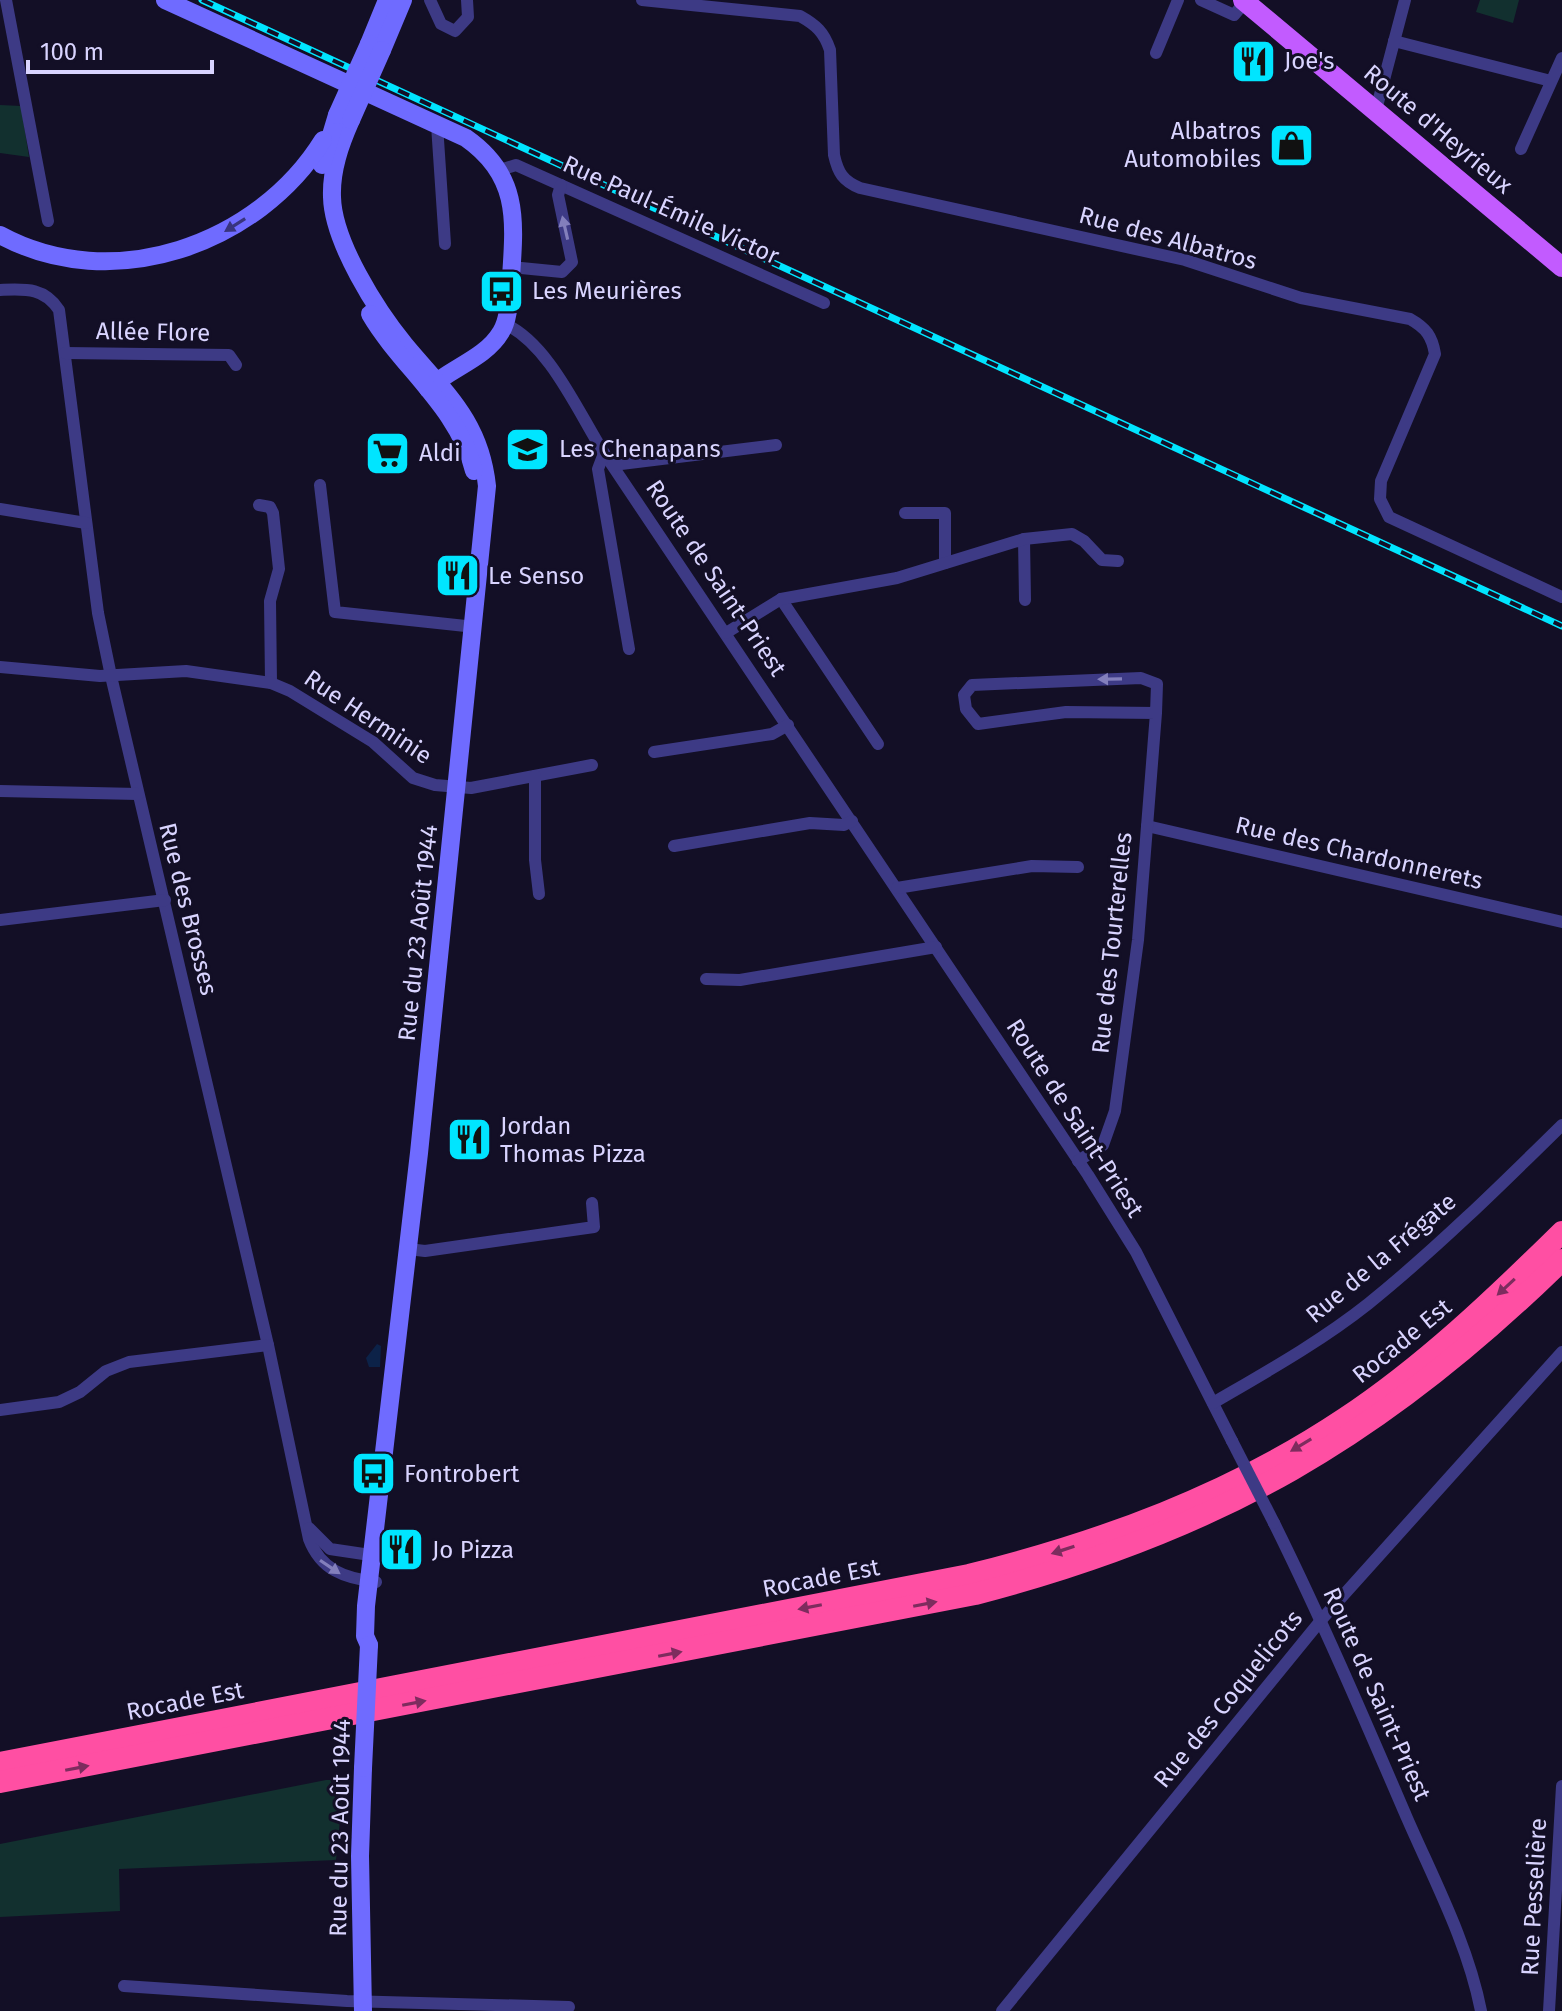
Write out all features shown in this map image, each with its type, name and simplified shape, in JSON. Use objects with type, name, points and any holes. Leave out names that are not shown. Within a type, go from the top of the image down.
[{"type":"highway","name":"Rocade Est","points":[[0,1763],[954,1578],[1098,1538],[1220,1488],[1345,1418],[1454,1334],[1562,1232]]},
{"type":"highway","name":"Rocade Est","points":[[0,1782],[975,1594],[1109,1555],[1225,1507],[1350,1436],[1469,1347],[1562,1260]]},
{"type":"main road","points":[[165,0],[437,125],[485,151],[500,170],[512,213],[511,267],[505,324],[495,340],[438,391]]},
{"type":"main road","points":[[376,47],[387,0]]},
{"type":"main road","points":[[0,235],[59,255],[113,262],[161,256],[208,242],[251,216],[297,177],[340,121],[403,0]]},
{"type":"main road","name":"Route d'Heyrieux","points":[[1244,1],[1562,267]]},
{"type":"main road","name":"Rue du 23 Août 1944","points":[[340,121],[332,201],[349,253],[374,302],[438,391],[460,407],[483,458],[487,486],[458,788],[365,1636],[369,1645],[363,1768],[363,2006]]},
{"type":"street","points":[[6,0],[48,221]]},
{"type":"street","points":[[430,0],[441,24],[455,31],[468,17],[467,0]]},
{"type":"street","name":"Rue des Albatros","points":[[642,0],[800,16],[815,24],[825,34],[830,50],[834,155],[837,171],[846,182],[1185,260],[1301,298],[1410,319],[1424,327],[1433,340],[1435,354],[1381,481],[1380,499],[1384,508],[1389,517],[1562,597]]},
{"type":"street","points":[[1156,53],[1178,0]]},
{"type":"street","points":[[1201,0],[1234,15],[1244,1]]},
{"type":"street","points":[[1376,110],[1405,0]]},
{"type":"street","points":[[1394,41],[1551,81]]},
{"type":"street","points":[[1521,149],[1562,58]]},
{"type":"street","points":[[437,125],[445,244]]},
{"type":"street","name":"Rue Paul-Émile Victor","points":[[500,170],[516,165],[824,303]]},
{"type":"street","points":[[511,267],[562,272],[572,262],[558,195],[561,185]]},
{"type":"street","name":"Rue des Brosses","points":[[0,290],[30,288],[52,300],[59,310],[86,523],[111,676],[268,1345],[309,1539],[321,1564],[339,1574],[373,1582]]},
{"type":"street","name":"Route de Saint-Priest","points":[[505,324],[525,333],[540,351],[604,453],[897,888],[1136,1252],[1322,1619],[1474,1975],[1481,2011]]},
{"type":"street","name":"Allée Flore","points":[[65,353],[229,355],[236,365]]},
{"type":"street","points":[[613,465],[776,445]]},
{"type":"street","points":[[604,453],[598,469],[629,649]]},
{"type":"street","points":[[320,485],[335,612],[475,627]]},
{"type":"street","points":[[259,505],[270,507],[273,513],[279,569],[270,601],[271,683]]},
{"type":"street","points":[[0,509],[86,523]]},
{"type":"street","points":[[905,513],[945,513],[945,563]]},
{"type":"street","points":[[726,633],[781,599],[897,578],[1024,539],[1072,534],[1084,541],[1102,560],[1118,561]]},
{"type":"street","points":[[1024,539],[1025,600]]},
{"type":"street","points":[[781,599],[878,744]]},
{"type":"street","name":"Rue Herminie","points":[[0,667],[111,676],[186,671],[271,683],[290,691],[373,742],[413,778],[458,788]]},
{"type":"street","name":"Rue des Tourterelles","points":[[1078,1161],[1103,1145],[1112,1122],[1138,940],[1156,713],[1157,684],[1150,679],[972,685],[964,695],[966,709],[978,724],[1066,712],[1156,713]]},
{"type":"street","points":[[654,752],[772,734],[788,725]]},
{"type":"street","points":[[458,788],[592,765]]},
{"type":"street","points":[[535,776],[535,860],[539,894]]},
{"type":"street","points":[[0,791],[138,794]]},
{"type":"street","points":[[674,846],[810,823],[844,825],[852,821]]},
{"type":"street","name":"Rue des Chardonnerets","points":[[1147,826],[1562,922]]},
{"type":"street","points":[[897,888],[1032,866],[1078,867]]},
{"type":"street","points":[[0,920],[165,900]]},
{"type":"street","points":[[706,979],[740,980],[936,947]]},
{"type":"street","name":"Rue de la Frégate","points":[[1213,1403],[1306,1348],[1367,1304],[1506,1180],[1562,1125]]},
{"type":"street","points":[[408,1249],[425,1251],[594,1227],[592,1203]]},
{"type":"street","points":[[0,1410],[59,1402],[80,1392],[106,1371],[129,1362],[268,1345]]},
{"type":"street","name":"Rue des Coquelicots","points":[[1002,2011],[1322,1619],[1562,1352]]},
{"type":"street","points":[[307,1525],[330,1549],[376,1556]]},
{"type":"street","name":"Rue Pesselière","points":[[1549,2011],[1557,1968],[1562,1786]]},
{"type":"street","points":[[124,1986],[363,2006],[569,2007]]},
{"type":"green space","points":[[1480,0],[1519,0],[1513,23],[1476,12]]},
{"type":"green space","points":[[0,105],[21,106],[29,157],[0,153]]},
{"type":"green space","points":[[326,1780],[344,1780],[336,1860],[119,1869],[120,1911],[0,1917],[0,1844]]},
{"type":"water","points":[[377,1344],[381,1346],[380,1367],[369,1367],[366,1358]]},
{"type":"railway","points":[[202,0],[1562,626]]},
{"type":"place","name":"Joe's","points":[[1253,61]]},
{"type":"place","name":"Albatros Automobiles","points":[[1292,145]]},
{"type":"place","name":"Les Meurières","points":[[501,291]]},
{"type":"place","name":"Les Chenapans","points":[[528,449]]},
{"type":"place","name":"Aldi","points":[[388,453]]},
{"type":"place","name":"Le Senso","points":[[457,576]]},
{"type":"place","name":"Jordan Thomas Pizza","points":[[469,1140]]},
{"type":"place","name":"Fontrobert","points":[[373,1474]]},
{"type":"place","name":"Jo Pizza","points":[[401,1550]]}]
